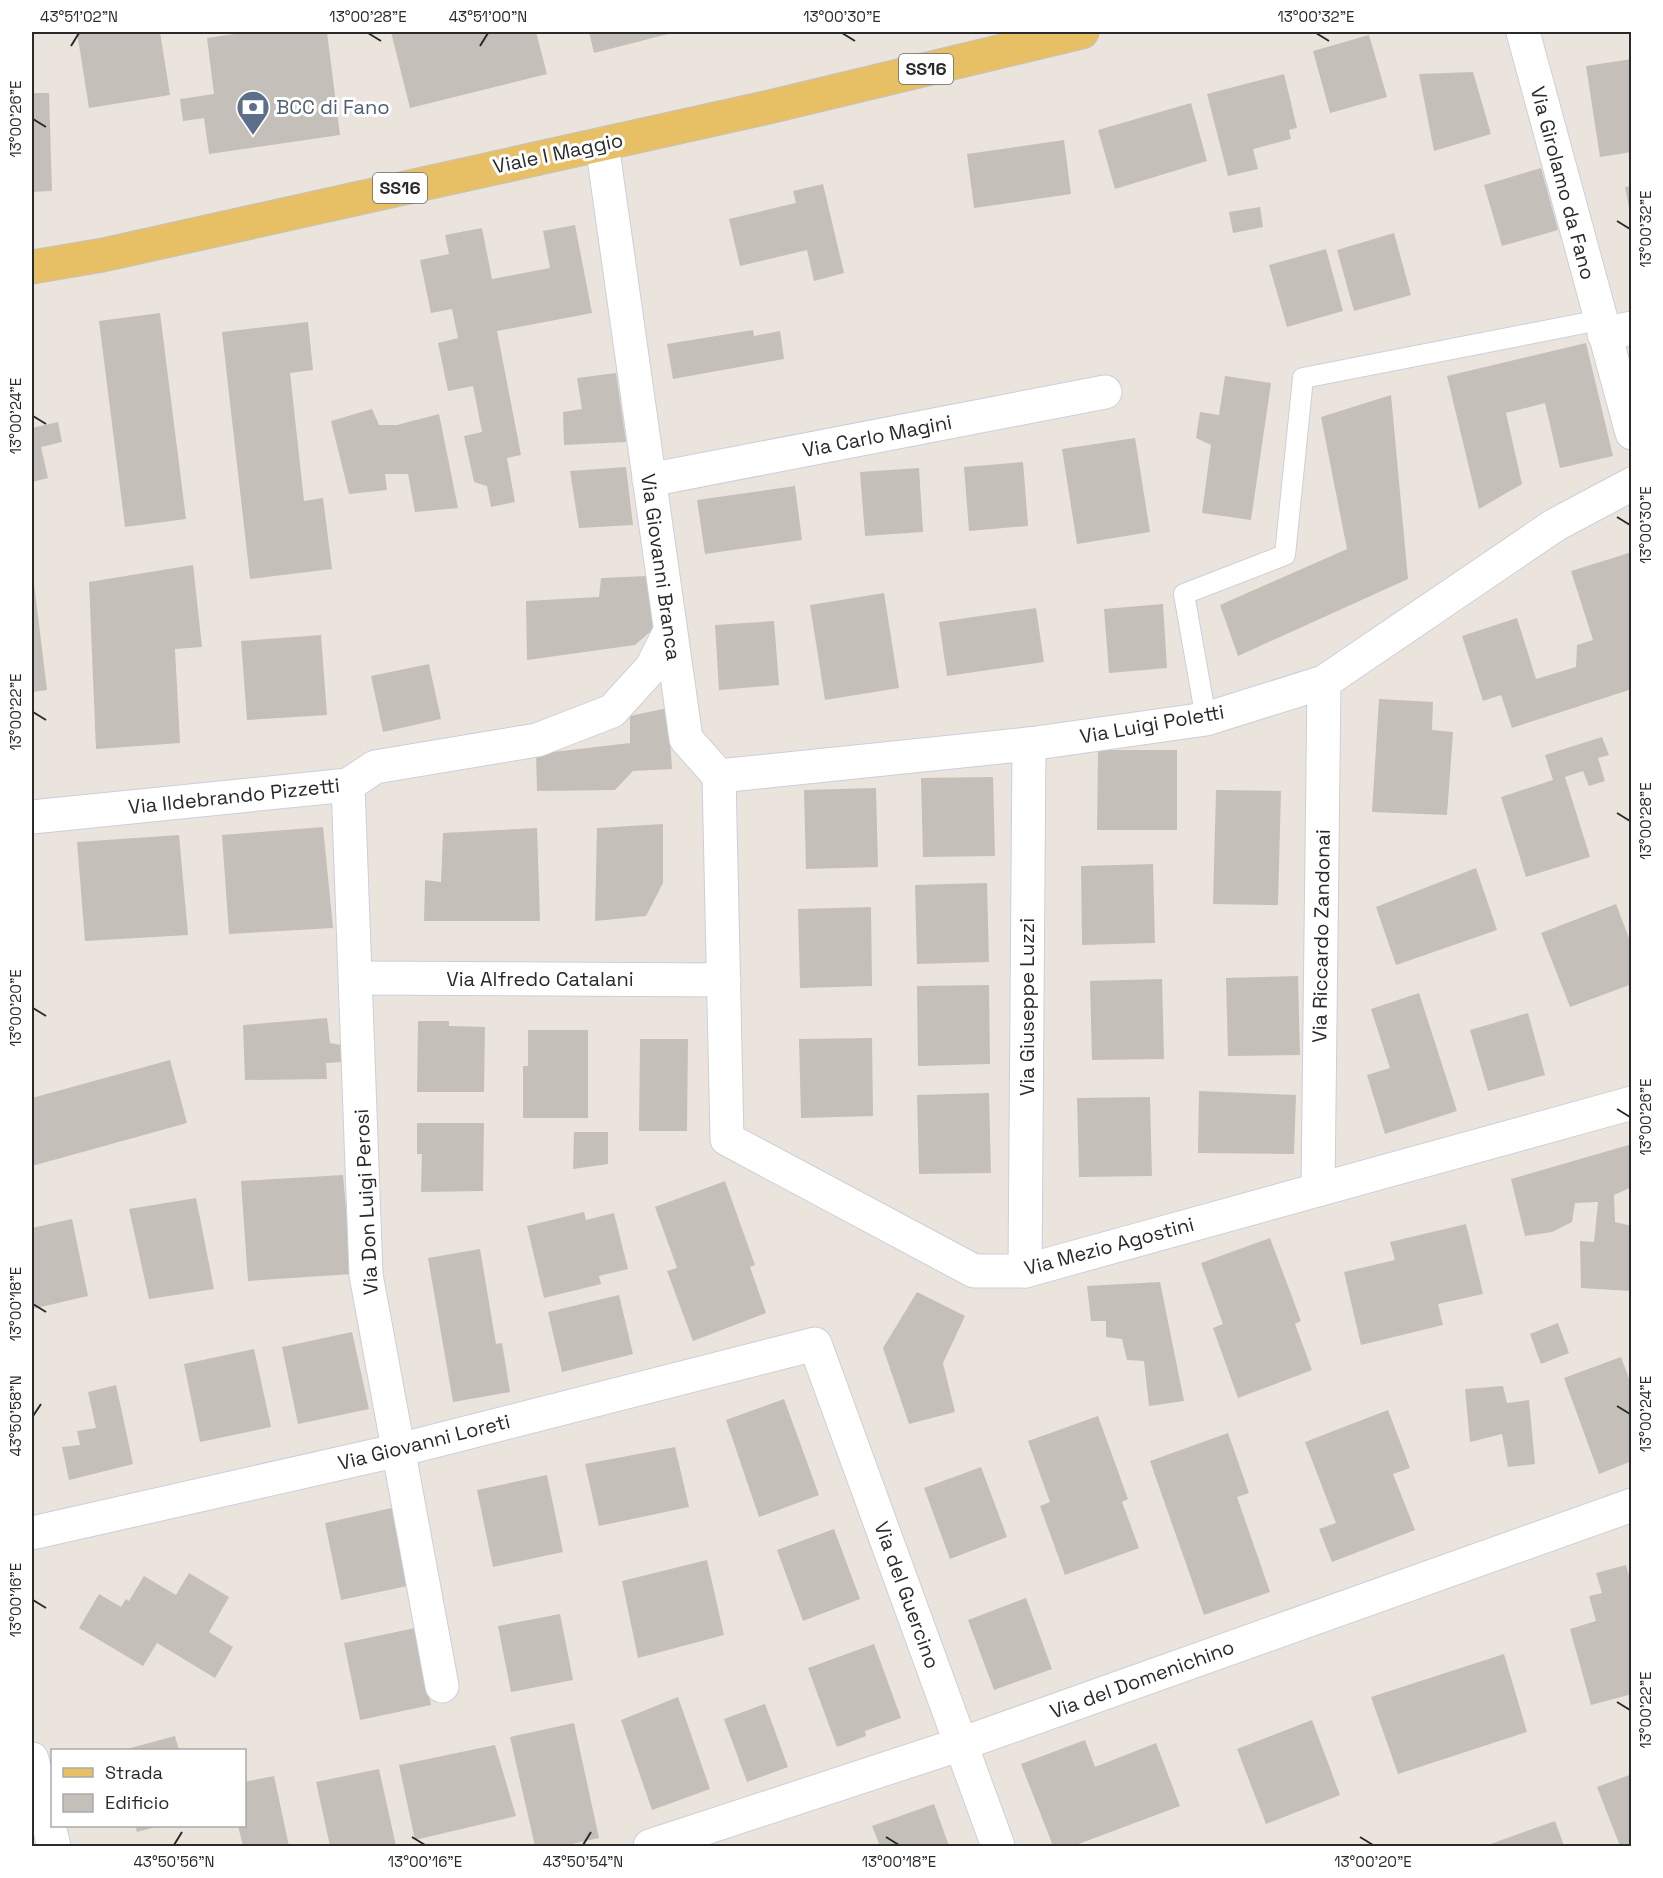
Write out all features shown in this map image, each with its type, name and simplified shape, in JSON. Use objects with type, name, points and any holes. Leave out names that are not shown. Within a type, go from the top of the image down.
[{"type":"main road","name":"Viale I Maggio","points":[[32,267],[103,255],[602,144],[1082,32]]},
{"type":"street","name":"Via Girolamo da Fano","points":[[1523,32],[1612,328],[1632,433]]},
{"type":"street","name":"Via Giovanni Branca","points":[[602,144],[686,739],[719,776]]},
{"type":"street","name":"Via Carlo Magini","points":[[649,480],[1105,392]]},
{"type":"street","name":"Via Luigi Poletti","points":[[719,776],[1029,744],[1206,719],[1324,682],[1555,525],[1632,484]]},
{"type":"street","name":"Via Ildebrando Pizzetti","points":[[32,817],[348,785],[375,767],[537,740],[612,711],[652,667],[670,631]]},
{"type":"street","name":"Via Riccardo Zandonai","points":[[1318,1190],[1324,682]]},
{"type":"street","name":"Via Giuseppe Luzzi","points":[[1025,1271],[1029,744]]},
{"type":"street","points":[[719,776],[724,980]]},
{"type":"street","name":"Via Don Luigi Perosi","points":[[348,785],[357,978],[366,1275],[442,1686]]},
{"type":"street","name":"Via Alfredo Catalani","points":[[357,978],[724,980]]},
{"type":"street","name":"Via Mezio Agostini","points":[[724,980],[727,1139],[974,1271],[1025,1271],[1632,1103]]},
{"type":"street","name":"Via Giovanni Loreti","points":[[32,1533],[399,1450],[815,1344]]},
{"type":"street","name":"Via del Guercino","points":[[815,1344],[998,1846]]},
{"type":"street","name":"Via del Domenichino","points":[[650,1846],[961,1744],[1632,1505]]},
{"type":"street","points":[[32,1759],[54,1846]]},
{"type":"lane","points":[[1206,719],[1184,594],[1285,555],[1303,378],[1612,328]]},
{"type":"building","points":[[77,32],[160,32],[170,95],[89,108]]},
{"type":"building","points":[[249,32],[327,32],[340,135],[209,154],[204,118],[183,121],[180,99],[214,94],[207,38]]},
{"type":"building","points":[[391,32],[536,32],[547,74],[410,108]]},
{"type":"building","points":[[589,32],[676,32],[594,53]]},
{"type":"building","points":[[1369,35],[1387,97],[1330,113],[1313,51]]},
{"type":"building","points":[[1632,59],[1632,152],[1600,157],[1586,66]]},
{"type":"building","points":[[1473,72],[1491,134],[1434,151],[1419,74]]},
{"type":"building","points":[[1284,74],[1297,128],[1289,130],[1291,139],[1253,149],[1258,169],[1228,176],[1207,94]]},
{"type":"building","points":[[32,93],[49,93],[52,191],[32,192]]},
{"type":"building","points":[[1191,103],[1207,161],[1115,189],[1098,130]]},
{"type":"building","points":[[1064,140],[1071,194],[974,208],[967,154]]},
{"type":"building","points":[[1541,168],[1558,230],[1502,246],[1484,185]]},
{"type":"building","points":[[823,184],[844,273],[814,281],[807,250],[740,266],[729,219],[796,203],[793,191]]},
{"type":"building","points":[[1632,186],[1632,213],[1630,213],[1625,187]]},
{"type":"building","points":[[1260,207],[1263,227],[1233,233],[1229,212]]},
{"type":"building","points":[[575,225],[592,313],[497,331],[521,455],[507,458],[515,502],[491,507],[487,486],[474,482],[464,436],[482,432],[473,386],[448,391],[438,343],[458,338],[452,309],[431,313],[420,260],[449,254],[445,235],[482,228],[492,279],[550,268],[543,231]]},
{"type":"building","points":[[1394,233],[1411,295],[1354,311],[1337,250]]},
{"type":"building","points":[[1326,249],[1343,311],[1287,327],[1269,265]]},
{"type":"building","points":[[160,313],[186,519],[125,527],[99,321]]},
{"type":"building","points":[[308,322],[313,370],[290,373],[304,501],[323,498],[332,569],[250,579],[222,332]]},
{"type":"building","points":[[753,330],[754,336],[780,331],[784,359],[673,379],[667,344]]},
{"type":"building","points":[[1586,343],[1613,456],[1560,468],[1545,403],[1506,413],[1522,484],[1479,509],[1447,376]]},
{"type":"building","points":[[616,373],[626,442],[564,445],[563,412],[582,409],[577,378]]},
{"type":"building","points":[[1225,376],[1271,383],[1251,520],[1202,513],[1211,445],[1196,438],[1200,412],[1219,415]]},
{"type":"building","points":[[1391,395],[1408,579],[1238,656],[1220,605],[1347,549],[1321,417]]},
{"type":"building","points":[[372,409],[379,425],[397,425],[439,414],[458,508],[415,512],[408,474],[385,474],[387,490],[349,494],[331,421]]},
{"type":"building","points":[[58,422],[62,442],[41,447],[48,478],[32,482],[32,428]]},
{"type":"building","points":[[1135,438],[1150,532],[1077,544],[1062,449]]},
{"type":"building","points":[[1023,462],[1028,526],[969,531],[964,467]]},
{"type":"building","points":[[626,467],[633,525],[579,528],[570,471]]},
{"type":"building","points":[[919,468],[923,532],[865,536],[860,472]]},
{"type":"building","points":[[795,486],[802,540],[705,554],[697,500]]},
{"type":"building","points":[[1632,552],[1632,689],[1512,728],[1501,695],[1483,701],[1462,636],[1517,618],[1536,679],[1576,667],[1577,645],[1593,640],[1571,571]]},
{"type":"building","points":[[193,565],[202,647],[175,649],[180,743],[96,749],[89,582]]},
{"type":"building","points":[[32,567],[47,690],[32,692]]},
{"type":"building","points":[[647,576],[658,625],[635,645],[527,660],[526,601],[599,597],[601,578]]},
{"type":"building","points":[[884,593],[899,688],[825,700],[810,605]]},
{"type":"building","points":[[1163,604],[1167,668],[1109,673],[1104,609]]},
{"type":"building","points":[[1036,608],[1044,662],[947,676],[939,622]]},
{"type":"building","points":[[774,621],[779,685],[719,690],[715,625]]},
{"type":"building","points":[[321,635],[327,715],[247,720],[241,641]]},
{"type":"building","points":[[429,664],[441,719],[383,732],[371,676]]},
{"type":"building","points":[[1379,699],[1433,702],[1432,730],[1453,732],[1447,815],[1372,812]]},
{"type":"building","points":[[668,708],[672,769],[633,771],[615,790],[537,791],[536,754],[630,743],[630,716]]},
{"type":"building","points":[[1602,737],[1609,755],[1598,758],[1605,781],[1589,786],[1583,771],[1565,777],[1590,857],[1526,877],[1501,797],[1553,780],[1545,755]]},
{"type":"building","points":[[1098,750],[1177,750],[1177,830],[1097,830]]},
{"type":"building","points":[[993,777],[995,856],[923,857],[921,778]]},
{"type":"building","points":[[876,788],[878,867],[806,869],[804,790]]},
{"type":"building","points":[[1216,790],[1281,791],[1278,905],[1213,904]]},
{"type":"building","points":[[663,824],[663,883],[646,916],[595,921],[597,828]]},
{"type":"building","points":[[323,827],[333,928],[229,934],[222,835]]},
{"type":"building","points":[[537,828],[540,921],[424,921],[425,880],[441,882],[443,833]]},
{"type":"building","points":[[179,835],[188,935],[85,941],[77,842]]},
{"type":"building","points":[[1153,864],[1155,943],[1082,945],[1081,866]]},
{"type":"building","points":[[1476,868],[1497,930],[1396,965],[1376,907]]},
{"type":"building","points":[[987,883],[989,962],[917,964],[915,885]]},
{"type":"building","points":[[1616,904],[1632,946],[1632,984],[1570,1007],[1541,933]]},
{"type":"building","points":[[871,907],[872,986],[800,988],[798,909]]},
{"type":"building","points":[[1298,976],[1300,1055],[1228,1056],[1226,978]]},
{"type":"building","points":[[1162,979],[1164,1059],[1092,1060],[1090,981]]},
{"type":"building","points":[[989,985],[990,1064],[918,1066],[917,986]]},
{"type":"building","points":[[1419,993],[1457,1111],[1385,1134],[1367,1075],[1390,1068],[1371,1009]]},
{"type":"building","points":[[1528,1013],[1545,1075],[1488,1091],[1470,1030]]},
{"type":"building","points":[[327,1018],[330,1043],[341,1045],[343,1062],[326,1063],[327,1079],[245,1080],[243,1025]]},
{"type":"building","points":[[418,1021],[449,1021],[449,1026],[485,1027],[484,1092],[417,1092]]},
{"type":"building","points":[[528,1030],[588,1030],[588,1118],[523,1118],[523,1066],[528,1066]]},
{"type":"building","points":[[872,1038],[873,1116],[801,1118],[799,1039]]},
{"type":"building","points":[[640,1039],[688,1039],[687,1131],[639,1131]]},
{"type":"building","points":[[170,1060],[187,1123],[32,1166],[32,1098]]},
{"type":"building","points":[[1199,1091],[1296,1095],[1294,1154],[1198,1153]]},
{"type":"building","points":[[989,1093],[991,1173],[919,1174],[917,1095]]},
{"type":"building","points":[[1150,1097],[1152,1176],[1079,1177],[1077,1098]]},
{"type":"building","points":[[417,1123],[484,1123],[483,1191],[421,1192],[422,1154],[417,1154]]},
{"type":"building","points":[[574,1132],[608,1132],[608,1164],[573,1169]]},
{"type":"building","points":[[1632,1144],[1632,1187],[1614,1195],[1615,1222],[1632,1226],[1632,1291],[1581,1288],[1580,1241],[1594,1242],[1598,1202],[1575,1203],[1572,1222],[1552,1232],[1525,1236],[1511,1179]]},
{"type":"building","points":[[343,1175],[352,1274],[248,1281],[241,1181]]},
{"type":"building","points":[[725,1181],[755,1265],[750,1267],[766,1313],[693,1341],[667,1271],[677,1268],[655,1207]]},
{"type":"building","points":[[196,1198],[214,1289],[149,1299],[129,1209]]},
{"type":"building","points":[[584,1212],[586,1220],[614,1213],[628,1269],[599,1276],[601,1284],[544,1298],[527,1226]]},
{"type":"building","points":[[72,1219],[88,1296],[32,1309],[32,1228]]},
{"type":"building","points":[[1466,1224],[1483,1294],[1438,1304],[1443,1325],[1361,1345],[1344,1272],[1395,1260],[1390,1242]]},
{"type":"building","points":[[1270,1238],[1301,1321],[1295,1324],[1312,1370],[1238,1398],[1213,1328],[1223,1324],[1201,1263]]},
{"type":"building","points":[[480,1249],[496,1344],[502,1343],[510,1392],[453,1402],[428,1258]]},
{"type":"building","points":[[1160,1282],[1184,1401],[1149,1406],[1144,1361],[1127,1360],[1122,1339],[1106,1337],[1106,1321],[1091,1321],[1087,1286]]},
{"type":"building","points":[[917,1292],[965,1316],[943,1363],[955,1412],[909,1424],[883,1348]]},
{"type":"building","points":[[619,1295],[633,1354],[562,1372],[548,1312]]},
{"type":"building","points":[[1558,1323],[1569,1353],[1541,1364],[1530,1334]]},
{"type":"building","points":[[352,1332],[369,1409],[298,1424],[282,1347]]},
{"type":"building","points":[[254,1349],[271,1427],[200,1442],[184,1364]]},
{"type":"building","points":[[1621,1357],[1632,1387],[1632,1461],[1599,1474],[1564,1378]]},
{"type":"building","points":[[116,1385],[133,1464],[69,1480],[62,1447],[80,1445],[77,1431],[96,1428],[88,1392]]},
{"type":"building","points":[[1503,1386],[1507,1403],[1529,1400],[1535,1464],[1508,1467],[1502,1434],[1470,1442],[1465,1389]]},
{"type":"building","points":[[784,1399],[819,1495],[759,1517],[726,1420]]},
{"type":"building","points":[[1388,1410],[1410,1468],[1393,1474],[1415,1530],[1332,1562],[1319,1529],[1336,1523],[1305,1442]]},
{"type":"building","points":[[1098,1416],[1128,1499],[1122,1502],[1139,1548],[1065,1575],[1040,1506],[1050,1502],[1028,1441]]},
{"type":"building","points":[[1228,1433],[1249,1493],[1237,1497],[1270,1592],[1204,1615],[1150,1461]]},
{"type":"building","points":[[675,1447],[689,1507],[599,1526],[585,1464]]},
{"type":"building","points":[[981,1467],[1007,1537],[950,1559],[924,1488]]},
{"type":"building","points":[[547,1475],[563,1552],[493,1567],[477,1490]]},
{"type":"building","points":[[396,1507],[412,1585],[341,1600],[325,1523]]},
{"type":"building","points":[[834,1529],[860,1599],[803,1621],[777,1550]]},
{"type":"building","points":[[707,1560],[724,1635],[638,1658],[622,1581]]},
{"type":"building","points":[[1626,1565],[1632,1586],[1632,1694],[1591,1705],[1570,1629],[1596,1621],[1589,1596],[1602,1593],[1596,1573]]},
{"type":"building","points":[[189,1573],[229,1597],[209,1632],[233,1647],[215,1678],[157,1643],[143,1666],[79,1628],[99,1594],[121,1607],[126,1599],[129,1601],[144,1576],[176,1595]]},
{"type":"building","points":[[1026,1598],[1052,1669],[994,1690],[968,1620]]},
{"type":"building","points":[[560,1614],[573,1680],[511,1692],[498,1626]]},
{"type":"building","points":[[415,1628],[431,1705],[360,1720],[344,1643]]},
{"type":"building","points":[[874,1644],[901,1718],[865,1731],[866,1736],[837,1747],[808,1668]]},
{"type":"building","points":[[1504,1654],[1527,1732],[1398,1774],[1371,1697]]},
{"type":"building","points":[[678,1697],[710,1789],[652,1810],[621,1720]]},
{"type":"building","points":[[765,1704],[788,1767],[747,1782],[724,1719]]},
{"type":"building","points":[[1312,1720],[1340,1795],[1266,1824],[1237,1749]]},
{"type":"building","points":[[574,1723],[599,1838],[563,1846],[535,1846],[510,1737]]},
{"type":"building","points":[[175,1736],[179,1749],[127,1749]]},
{"type":"building","points":[[1085,1740],[1095,1767],[1156,1743],[1180,1806],[1073,1846],[1053,1846],[1021,1764]]},
{"type":"building","points":[[495,1745],[516,1816],[415,1840],[399,1765]]},
{"type":"building","points":[[379,1769],[396,1846],[330,1846],[316,1782]]},
{"type":"building","points":[[1632,1774],[1632,1846],[1620,1846],[1597,1787]]},
{"type":"building","points":[[274,1776],[289,1846],[243,1846],[238,1827],[246,1827],[246,1782]]},
{"type":"building","points":[[934,1804],[949,1846],[880,1846],[872,1826]]},
{"type":"building","points":[[1555,1821],[1564,1846],[1485,1846]]},
{"type":"building","points":[[135,1827],[156,1827],[137,1832]]},
{"type":"place","name":"BCC di Fano","points":[[253,136]]}]
